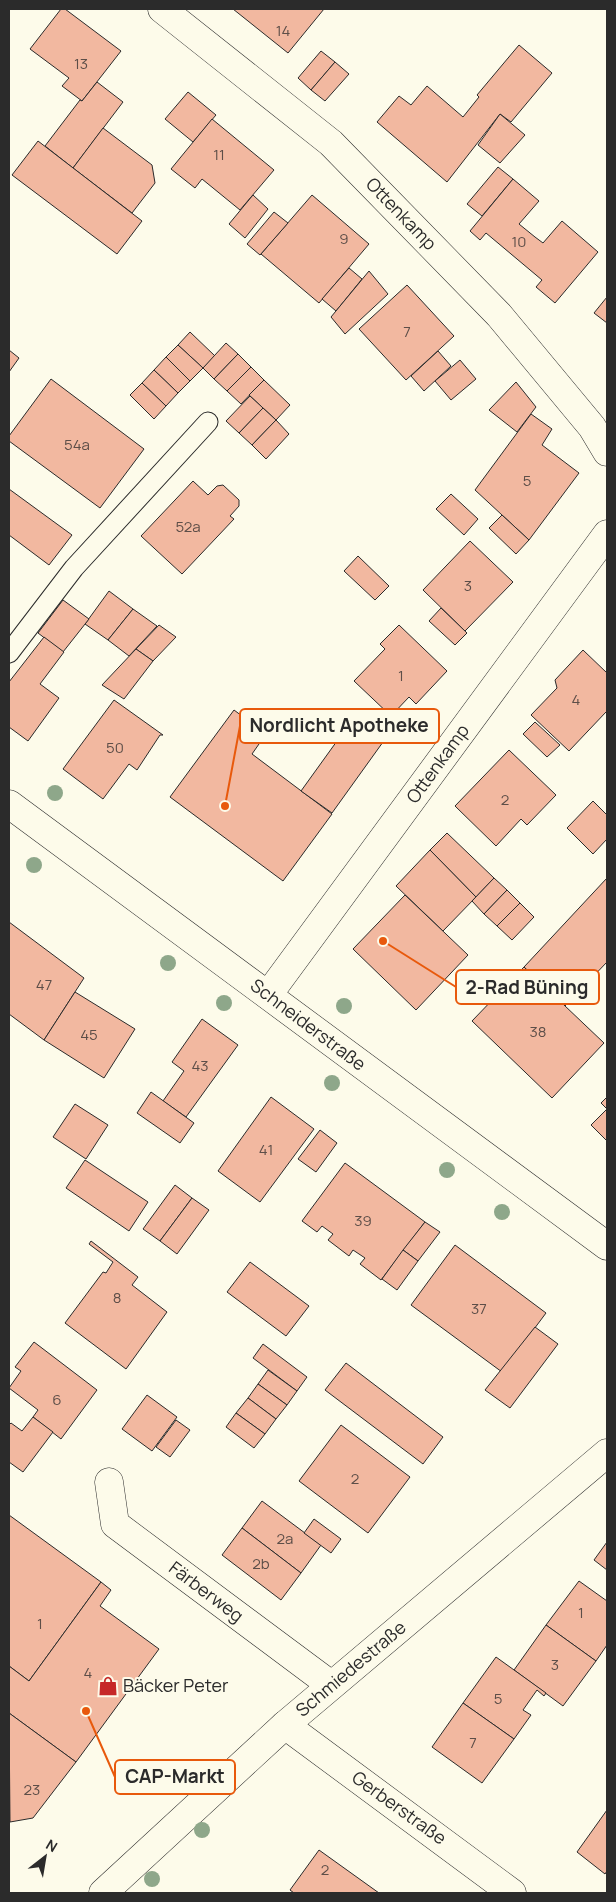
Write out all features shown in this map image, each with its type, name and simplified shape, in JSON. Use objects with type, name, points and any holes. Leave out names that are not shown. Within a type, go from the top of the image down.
[{"type":"street","name":"Ottenkamp","points":[[162,9],[331,143],[499,315],[592,427],[607,452]]},
{"type":"street","name":"Ottenkamp","points":[[268,995],[607,534]]},
{"type":"street","name":"Schneiderstraße","points":[[9,804],[607,1246]]},
{"type":"street","name":"Schmiedestraße","points":[[103,1893],[285,1725],[607,1453]]},
{"type":"street","name":"Färberweg","points":[[109,1482],[115,1524],[331,1686]]},
{"type":"street","name":"Gerberstraße","points":[[285,1725],[512,1893]]},
{"type":"lane","points":[[9,653],[74,568],[208,422]]},
{"type":"building","points":[[61,9],[65,9],[121,51],[82,101],[62,86],[69,78],[30,49]]},
{"type":"building","points":[[233,9],[324,9],[288,53]]},
{"type":"building","points":[[519,45],[552,73],[511,122],[500,114],[447,182],[377,122],[399,96],[411,105],[427,86],[463,117],[479,97],[477,95]]},
{"type":"building","points":[[321,51],[335,62],[311,90],[298,78]]},
{"type":"building","points":[[335,62],[349,74],[325,101],[311,90]]},
{"type":"building","points":[[97,82],[123,102],[73,168],[45,146],[80,100],[82,101]]},
{"type":"building","points":[[188,92],[216,115],[193,142],[165,119]]},
{"type":"building","points":[[500,114],[525,135],[500,163],[478,145]]},
{"type":"building","points":[[212,119],[274,170],[240,210],[202,179],[195,188],[171,169]]},
{"type":"building","points":[[103,128],[152,165],[155,183],[132,213],[73,168]]},
{"type":"building","points":[[38,141],[142,221],[117,254],[12,175]]},
{"type":"building","points":[[498,167],[513,179],[482,216],[467,204]]},
{"type":"building","points":[[513,179],[539,201],[519,224],[543,243],[562,221],[598,252],[555,303],[536,287],[542,280],[486,233],[480,240],[470,231]]},
{"type":"building","points":[[253,195],[268,209],[245,238],[229,224]]},
{"type":"building","points":[[312,195],[369,244],[319,303],[261,254]]},
{"type":"building","points":[[274,212],[288,223],[260,255],[247,244]]},
{"type":"building","points":[[349,268],[362,279],[336,311],[322,299]]},
{"type":"building","points":[[369,271],[388,294],[345,334],[331,317]]},
{"type":"building","points":[[407,285],[454,336],[406,380],[359,329]]},
{"type":"building","points":[[607,297],[607,323],[594,313]]},
{"type":"building","points":[[190,332],[215,356],[203,368],[178,345]]},
{"type":"building","points":[[226,343],[238,354],[214,379],[203,368]]},
{"type":"building","points":[[178,345],[203,368],[190,381],[166,357]]},
{"type":"building","points":[[9,350],[19,358],[9,372]]},
{"type":"building","points":[[438,351],[451,366],[424,391],[411,376]]},
{"type":"building","points":[[238,354],[251,367],[227,391],[214,379]]},
{"type":"building","points":[[166,357],[190,381],[178,393],[154,370]]},
{"type":"building","points":[[460,360],[476,379],[451,400],[435,381]]},
{"type":"building","points":[[251,367],[264,380],[241,404],[227,391]]},
{"type":"building","points":[[154,370],[178,393],[166,406],[142,383]]},
{"type":"building","points":[[51,379],[144,449],[100,508],[9,441],[9,436]]},
{"type":"building","points":[[264,380],[290,405],[276,420],[249,395]]},
{"type":"building","points":[[516,382],[536,407],[517,432],[489,410]]},
{"type":"building","points":[[142,383],[166,406],[154,419],[130,395]]},
{"type":"building","points":[[250,396],[263,408],[239,433],[226,421]]},
{"type":"building","points":[[263,408],[276,420],[252,445],[239,433]]},
{"type":"building","points":[[531,414],[552,429],[542,445],[579,473],[529,540],[475,490]]},
{"type":"building","points":[[276,420],[289,434],[266,459],[252,445]]},
{"type":"building","points":[[193,481],[208,495],[217,486],[223,485],[239,500],[239,506],[230,516],[234,519],[182,574],[141,536]]},
{"type":"building","points":[[9,489],[72,535],[49,565],[9,535]]},
{"type":"building","points":[[451,494],[478,519],[464,535],[436,509]]},
{"type":"building","points":[[502,515],[529,540],[516,554],[489,528]]},
{"type":"building","points":[[470,541],[513,582],[465,631],[423,590]]},
{"type":"building","points":[[358,556],[389,586],[375,600],[344,571]]},
{"type":"building","points":[[109,591],[133,609],[108,640],[85,624]]},
{"type":"building","points":[[63,600],[89,619],[63,652],[38,633]]},
{"type":"building","points":[[441,608],[467,633],[455,645],[429,621]]},
{"type":"building","points":[[133,609],[157,626],[129,656],[108,640]]},
{"type":"building","points":[[159,625],[176,637],[153,661],[136,649]]},
{"type":"building","points":[[399,625],[447,671],[416,704],[409,697],[391,716],[354,681],[385,649],[380,644]]},
{"type":"building","points":[[44,637],[64,652],[40,684],[59,698],[28,741],[9,727],[9,682]]},
{"type":"building","points":[[136,649],[153,661],[124,699],[102,685]]},
{"type":"building","points":[[583,650],[607,673],[607,713],[569,751],[531,715],[557,688],[555,680]]},
{"type":"building","points":[[114,700],[163,735],[160,735],[137,770],[129,764],[103,799],[63,769]]},
{"type":"building","points":[[234,710],[266,734],[252,754],[332,814],[283,881],[170,797]]},
{"type":"building","points":[[355,716],[383,742],[332,813],[301,791]]},
{"type":"building","points":[[535,722],[560,745],[547,757],[523,734]]},
{"type":"building","points":[[509,750],[556,795],[527,825],[521,819],[496,846],[455,806]]},
{"type":"building","points":[[593,801],[607,815],[607,839],[593,854],[567,828]]},
{"type":"building","points":[[447,833],[494,878],[476,897],[430,850]]},
{"type":"building","points":[[430,850],[476,897],[443,931],[396,886]]},
{"type":"building","points":[[494,878],[507,890],[484,914],[472,901]]},
{"type":"building","points":[[607,878],[607,962],[565,1006],[524,967]]},
{"type":"building","points":[[507,890],[520,903],[497,926],[484,914]]},
{"type":"building","points":[[405,895],[468,955],[416,1010],[353,949]]},
{"type":"building","points":[[520,903],[534,917],[512,940],[497,926]]},
{"type":"building","points":[[9,922],[84,978],[44,1040],[9,1014]]},
{"type":"building","points":[[524,967],[604,1043],[552,1098],[472,1021]]},
{"type":"building","points":[[75,992],[135,1029],[104,1078],[44,1040]]},
{"type":"building","points":[[202,1019],[238,1045],[186,1117],[163,1101],[184,1071],[172,1062]]},
{"type":"building","points":[[151,1092],[194,1123],[180,1143],[137,1113]]},
{"type":"building","points":[[271,1097],[314,1129],[260,1202],[218,1171]]},
{"type":"building","points":[[607,1097],[607,1109],[601,1103]]},
{"type":"building","points":[[75,1104],[108,1125],[86,1159],[53,1137]]},
{"type":"building","points":[[607,1109],[607,1141],[591,1125]]},
{"type":"building","points":[[320,1130],[337,1143],[316,1172],[298,1159]]},
{"type":"building","points":[[85,1160],[148,1202],[129,1231],[66,1188]]},
{"type":"building","points":[[345,1163],[425,1222],[381,1280],[360,1264],[365,1258],[353,1250],[349,1256],[328,1240],[333,1234],[322,1226],[317,1232],[302,1221]]},
{"type":"building","points":[[175,1185],[192,1198],[160,1241],[143,1229]]},
{"type":"building","points":[[192,1198],[209,1210],[177,1254],[160,1241]]},
{"type":"building","points":[[425,1222],[440,1232],[418,1261],[403,1250]]},
{"type":"building","points":[[91,1241],[138,1277],[132,1285],[167,1312],[126,1369],[65,1323],[103,1272],[106,1273],[113,1262],[89,1244]]},
{"type":"building","points":[[455,1245],[546,1313],[502,1372],[411,1305]]},
{"type":"building","points":[[403,1250],[418,1261],[397,1290],[382,1279]]},
{"type":"building","points":[[250,1262],[309,1306],[286,1336],[227,1292]]},
{"type":"building","points":[[535,1327],[558,1344],[510,1408],[485,1390]]},
{"type":"building","points":[[34,1342],[97,1390],[61,1439],[33,1417],[38,1410],[9,1388],[21,1371],[15,1367]]},
{"type":"building","points":[[263,1344],[307,1377],[297,1391],[253,1358]]},
{"type":"building","points":[[346,1363],[443,1437],[423,1464],[325,1390]]},
{"type":"building","points":[[268,1370],[297,1391],[287,1405],[258,1384]]},
{"type":"building","points":[[258,1384],[287,1405],[276,1419],[248,1398]]},
{"type":"building","points":[[147,1395],[177,1417],[152,1451],[122,1429]]},
{"type":"building","points":[[248,1398],[276,1419],[265,1434],[236,1413]]},
{"type":"building","points":[[236,1413],[265,1434],[254,1448],[226,1427]]},
{"type":"building","points":[[33,1417],[53,1432],[23,1472],[9,1462],[9,1425],[11,1423],[22,1431]]},
{"type":"building","points":[[176,1420],[190,1430],[170,1457],[156,1447]]},
{"type":"building","points":[[341,1425],[410,1477],[368,1533],[299,1481]]},
{"type":"building","points":[[262,1501],[321,1545],[301,1573],[242,1528]]},
{"type":"building","points":[[9,1515],[101,1582],[29,1681],[9,1666]]},
{"type":"building","points":[[314,1519],[341,1539],[331,1553],[304,1533]]},
{"type":"building","points":[[242,1528],[301,1573],[281,1600],[222,1555]]},
{"type":"building","points":[[607,1542],[607,1570],[594,1560]]},
{"type":"building","points":[[579,1581],[607,1601],[607,1645],[596,1661],[546,1625]]},
{"type":"building","points":[[101,1582],[111,1590],[100,1606],[159,1649],[76,1762],[9,1713],[9,1666],[29,1681]]},
{"type":"building","points":[[546,1625],[596,1661],[563,1706],[514,1670]]},
{"type":"building","points":[[496,1657],[546,1693],[544,1696],[537,1690],[523,1710],[531,1715],[514,1739],[463,1703]]},
{"type":"building","points":[[463,1703],[514,1739],[482,1783],[432,1747]]},
{"type":"building","points":[[9,1713],[76,1762],[33,1818],[10,1822]]},
{"type":"building","points":[[607,1810],[607,1871],[605,1874],[577,1852]]},
{"type":"building","points":[[319,1850],[379,1893],[294,1893],[290,1890]]},
{"type":"place","name":"Nordlicht Apotheke","points":[[225,806]]},
{"type":"place","name":"2-Rad Büning","points":[[383,941]]},
{"type":"place","name":"Bäcker Peter","points":[[108,1686]]},
{"type":"place","name":"CAP-Markt","points":[[86,1711]]}]
